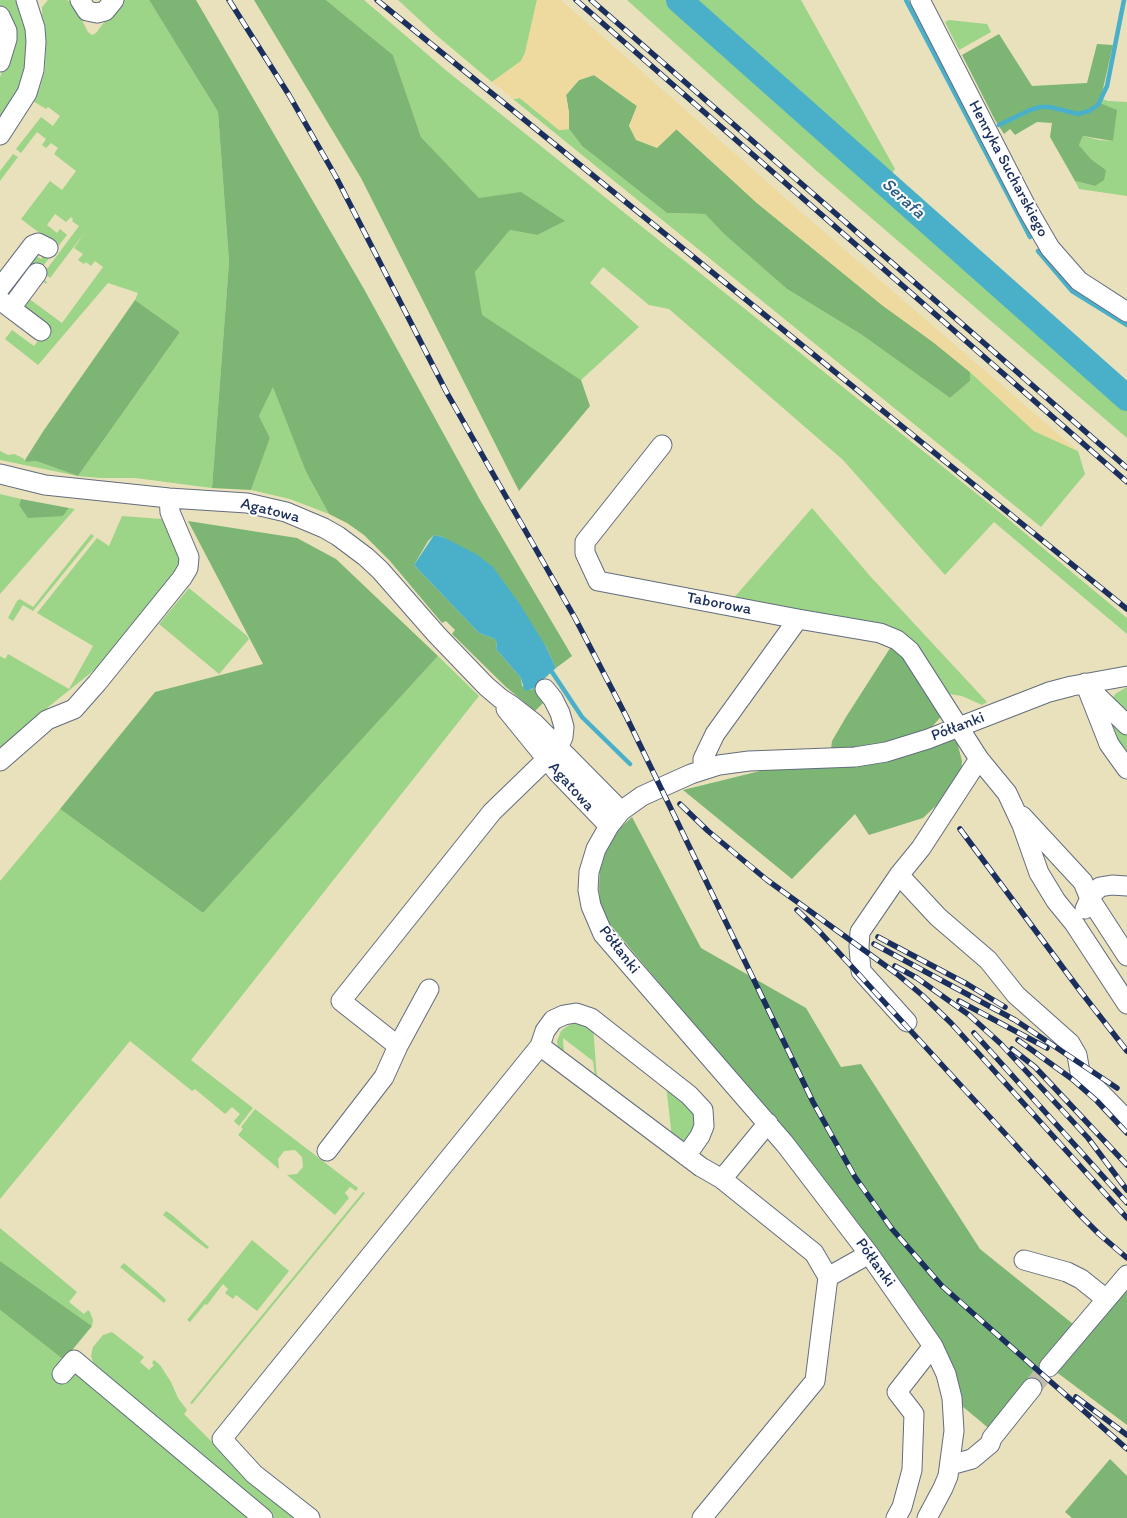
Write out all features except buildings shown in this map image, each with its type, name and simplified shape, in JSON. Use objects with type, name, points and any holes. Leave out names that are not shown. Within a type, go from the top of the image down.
[{"type":"street","points":[[0,133],[27,93],[34,70],[35,28],[27,0]]},
{"type":"street","points":[[80,0],[87,11],[97,13],[105,11],[111,1]]},
{"type":"street","name":"Henryka Sucharskiego","points":[[920,0],[1028,210],[1050,248],[1079,281],[1127,312]]},
{"type":"street","points":[[0,16],[7,31],[6,47],[0,62]]},
{"type":"street","points":[[0,288],[33,245],[38,243],[48,248]]},
{"type":"street","points":[[37,273],[6,304],[41,331]]},
{"type":"street","name":"Taborowa","points":[[662,445],[585,542],[585,553],[598,581],[880,633],[897,640],[910,652],[979,759],[1007,793],[1013,806]]},
{"type":"street","name":"Agatowa","points":[[0,474],[46,485],[169,498],[247,503],[286,512],[306,519],[338,536],[360,551],[380,570],[437,635],[500,698],[512,719],[621,811]]},
{"type":"street","points":[[0,761],[47,720],[74,709],[182,578],[188,568],[189,557],[170,512],[169,498]]},
{"type":"street","points":[[703,770],[703,759],[715,734],[798,619]]},
{"type":"street","name":"Półłanki","points":[[927,1518],[944,1488],[950,1465],[954,1431],[952,1398],[946,1374],[933,1346],[869,1254],[803,1166],[768,1123],[603,934],[590,906],[588,890],[589,872],[593,858],[608,826],[621,811],[653,790],[680,777],[703,770],[749,761],[870,755],[900,748],[1049,692],[1085,683],[1127,676]]},
{"type":"street","points":[[1085,683],[1127,725]]},
{"type":"street","points":[[1085,683],[1109,744],[1127,769]]},
{"type":"street","points":[[398,1046],[341,1002],[492,812],[552,754],[563,737],[564,727],[553,699],[545,689]]},
{"type":"street","name":"Agatowa","points":[[552,754],[608,826]]},
{"type":"street","points":[[907,1022],[861,971],[860,932],[899,875],[921,848],[979,759]]},
{"type":"street","points":[[1013,806],[1083,882],[1090,899],[1127,956]]},
{"type":"street","points":[[1013,806],[1039,873],[1056,901],[1074,923],[1127,1004]]},
{"type":"street","points":[[899,875],[938,917],[988,960],[1027,1005],[1070,1043],[1077,1055],[1080,1072],[1127,1120]]},
{"type":"street","points":[[1074,923],[1084,912],[1092,894],[1100,888],[1112,884],[1127,886]]},
{"type":"street","points":[[327,1151],[384,1077],[398,1046],[429,989]]},
{"type":"street","points":[[310,1518],[254,1474],[222,1439],[540,1046],[545,1031],[553,1020],[564,1015],[576,1014],[591,1018],[689,1095],[703,1110],[704,1126],[700,1136],[686,1156]]},
{"type":"street","points":[[540,1046],[701,1167],[722,1179],[814,1253],[828,1276],[816,1381],[702,1518]]},
{"type":"street","points":[[722,1179],[768,1123]]},
{"type":"street","points":[[828,1276],[869,1254]]},
{"type":"street","points":[[1024,1260],[1067,1272],[1081,1279],[1106,1299]]},
{"type":"street","points":[[1048,1367],[1127,1275]]},
{"type":"street","points":[[896,1518],[902,1507],[912,1470],[914,1414],[897,1392],[933,1346]]},
{"type":"street","points":[[62,1374],[74,1360],[263,1518]]},
{"type":"street","points":[[950,1465],[972,1459],[990,1444],[992,1438],[1032,1388]]},
{"type":"green space","points":[[0,0],[16,0],[20,8],[27,31],[27,59],[21,83],[15,96],[4,114],[0,117],[0,77],[10,53]]},
{"type":"green space","points":[[48,0],[67,0],[73,3],[88,32],[92,35],[96,33],[121,0],[149,0],[218,112],[229,262],[212,488],[135,478],[78,476],[180,332],[135,300],[138,293],[108,283],[38,365],[5,339],[12,330],[34,346],[47,328],[22,308],[24,299],[41,278],[47,282],[46,284],[41,280],[28,298],[62,323],[103,267],[95,261],[91,266],[86,262],[84,264],[78,260],[83,254],[74,248],[85,232],[50,278],[44,273],[79,226],[72,221],[71,217],[66,222],[55,214],[47,225],[57,233],[60,229],[67,235],[40,270],[35,267],[14,294],[9,296],[6,294],[34,255],[41,259],[53,243],[21,219],[50,181],[62,190],[76,171],[54,154],[58,148],[51,143],[46,148],[42,145],[46,139],[37,132],[21,153],[16,149],[41,117],[53,126],[60,116],[48,107],[46,109],[33,101],[39,90],[45,70],[46,38],[42,7]]},
{"type":"green space","points":[[149,0],[196,0],[364,289],[480,500],[572,656],[556,668],[545,645],[458,546],[443,537],[434,535],[428,541],[414,565],[479,633],[495,639],[496,649],[521,678],[522,686],[531,690],[534,688],[545,701],[535,711],[506,687],[452,634],[455,630],[446,621],[442,623],[390,561],[364,535],[347,523],[329,514],[306,472],[273,387],[259,416],[270,438],[251,490],[212,488],[229,262],[218,112]]},
{"type":"green space","points":[[254,0],[326,0],[393,55],[421,137],[479,198],[521,192],[565,221],[537,235],[510,230],[475,272],[482,315],[581,380],[590,406],[519,491],[361,178]]},
{"type":"green space","points":[[326,0],[364,0],[448,72],[1002,514],[1127,618],[1127,634],[994,522],[945,575],[843,460],[669,309],[649,305],[603,267],[590,283],[639,327],[581,380],[481,315],[475,272],[510,230],[537,235],[479,198],[421,137],[393,55]]},
{"type":"green space","points":[[398,0],[537,0],[525,53],[521,61],[492,82]]},
{"type":"green space","points":[[627,0],[801,0],[895,169],[889,177],[1041,318],[1127,389],[1127,438],[819,173]]},
{"type":"green space","points":[[949,20],[987,24],[991,32],[959,50],[945,22]]},
{"type":"green space","points":[[999,34],[1032,86],[1087,83],[1097,44],[1113,45],[1102,93],[1097,102],[1117,110],[1113,141],[1083,136],[1079,145],[1091,159],[1106,170],[1104,180],[1095,186],[1075,181],[1050,137],[1052,123],[1037,122],[1015,135],[1010,129],[1004,134],[962,55]]},
{"type":"green space","points":[[594,75],[637,106],[629,126],[676,129],[757,203],[882,305],[970,372],[970,381],[950,398],[862,335],[787,289],[725,235],[705,214],[667,213],[582,146],[569,129],[566,95],[579,80]]},
{"type":"green space","points":[[520,98],[559,130],[569,129],[582,146],[667,213],[705,214],[725,235],[787,289],[862,335],[950,398],[970,381],[970,372],[1034,431],[1078,451],[1085,474],[1041,527],[513,99]]},
{"type":"green space","points":[[1099,98],[1108,101],[1127,102],[1127,196],[1079,189],[1075,181],[1095,186],[1106,170],[1091,159],[1079,145],[1083,136],[1113,141],[1096,102]]},
{"type":"green space","points":[[13,154],[18,157],[0,181],[0,171]]},
{"type":"green space","points":[[135,300],[180,332],[78,476],[36,461],[26,462],[25,460],[44,430]]},
{"type":"green space","points":[[273,386],[306,472],[329,514],[290,499],[251,490],[270,438],[259,416]]},
{"type":"green space","points":[[0,451],[8,455],[14,454],[23,458],[26,462],[36,461],[78,476],[0,460]]},
{"type":"green space","points":[[0,494],[21,499],[19,505],[63,516],[69,508],[75,509],[0,594]]},
{"type":"green space","points":[[21,499],[69,508],[63,516],[28,518],[19,505]]},
{"type":"green space","points":[[812,508],[870,576],[987,702],[982,705],[962,696],[949,694],[932,676],[908,643],[732,600]]},
{"type":"green space","points":[[122,516],[162,519],[180,559],[167,588],[108,659],[47,708],[49,710],[0,753],[0,656],[5,659],[8,654],[69,689],[93,646],[37,613],[97,538],[109,546]]},
{"type":"green space","points":[[188,521],[297,538],[336,559],[438,656],[203,913],[60,809],[155,692],[263,664]]},
{"type":"green space","points":[[91,534],[94,536],[33,611],[23,605],[13,621],[8,618],[20,599],[33,607]]},
{"type":"green space","points":[[189,588],[249,639],[219,674],[159,624]]},
{"type":"green space","points":[[894,642],[945,712],[931,728],[880,746],[831,749],[832,741],[846,717]]},
{"type":"green space","points":[[438,656],[479,696],[191,1060],[253,1108],[239,1126],[234,1121],[240,1114],[232,1107],[225,1114],[195,1089],[192,1091],[130,1041],[0,1199],[0,881],[60,809],[203,913]]},
{"type":"green space","points":[[1127,687],[1127,719],[1112,701],[1115,694]]},
{"type":"green space","points":[[1110,719],[1127,732],[1127,760],[1125,757]]},
{"type":"green space","points":[[956,738],[962,761],[961,782],[923,818],[869,835],[855,814],[792,879],[683,790],[760,771],[854,764]]},
{"type":"green space","points":[[632,817],[701,948],[806,1008],[841,1067],[861,1064],[980,1249],[1078,1328],[992,1431],[962,1406],[954,1373],[771,1116],[608,922],[600,904],[600,866],[610,842],[618,830]]},
{"type":"green space","points":[[576,1022],[593,1027],[597,1078],[595,1077],[593,1061],[563,1038],[564,1054],[558,1049],[557,1041],[561,1031]]},
{"type":"green space","points":[[666,1085],[694,1110],[698,1124],[689,1138],[685,1140],[680,1141],[672,1138]]},
{"type":"green space","points":[[255,1109],[358,1188],[356,1191],[350,1187],[345,1193],[349,1198],[335,1215],[287,1175],[297,1174],[303,1167],[302,1157],[295,1150],[284,1151],[278,1159],[279,1169],[238,1135],[243,1129],[241,1127]]},
{"type":"green space","points":[[363,1192],[365,1193],[192,1404],[190,1403]]},
{"type":"green space","points":[[166,1211],[209,1247],[207,1249],[163,1215]]},
{"type":"green space","points":[[0,1228],[77,1292],[69,1302],[84,1314],[88,1310],[90,1312],[93,1320],[92,1326],[0,1261]]},
{"type":"green space","points":[[252,1240],[289,1271],[257,1311],[236,1295],[233,1299],[225,1293],[228,1289],[223,1284],[207,1305],[205,1304],[190,1322],[187,1320]]},
{"type":"green space","points":[[0,1261],[92,1326],[64,1360],[0,1310]]},
{"type":"green space","points":[[124,1263],[166,1300],[164,1303],[120,1267]]},
{"type":"green space","points":[[1127,1277],[1127,1425],[1051,1368]]},
{"type":"green space","points":[[0,1310],[64,1360],[71,1376],[79,1374],[254,1518],[0,1518]]},
{"type":"green space","points":[[112,1332],[144,1357],[140,1362],[149,1370],[154,1365],[152,1363],[154,1360],[160,1365],[171,1382],[178,1398],[187,1410],[184,1414],[239,1469],[298,1518],[274,1518],[95,1368],[91,1356],[93,1347],[103,1335]]},
{"type":"green space","points":[[1110,1459],[1127,1476],[1127,1518],[1072,1518],[1065,1512]]},
{"type":"sand","points":[[537,0],[561,0],[801,212],[1078,451],[1034,431],[970,372],[882,305],[757,203],[677,129],[657,148],[636,140],[629,126],[637,106],[594,75],[579,80],[566,95],[569,129],[559,130],[520,98],[513,99],[492,82],[521,61],[525,53]]},
{"type":"water","points":[[434,535],[443,537],[476,554],[493,567],[519,603],[545,645],[556,668],[534,688],[527,691],[524,689],[521,678],[496,649],[495,639],[479,633],[414,565]]},
{"type":"waterway","name":"Serafa","points":[[679,0],[1127,398]]},
{"type":"waterway","points":[[906,0],[1030,237]]},
{"type":"waterway","points":[[999,125],[1040,107],[1050,107],[1078,114],[1089,111],[1098,105],[1107,86],[1124,0]]},
{"type":"waterway","points":[[1038,251],[1072,291],[1127,325]]},
{"type":"waterway","points":[[552,672],[582,717],[630,764]]},
{"type":"tunnel","points":[[1032,1388],[1049,1367]]},
{"type":"railway","points":[[229,0],[289,95],[336,177],[447,393],[575,618],[626,716],[813,1102],[855,1177],[892,1229],[942,1286],[1127,1449]]},
{"type":"railway","points":[[377,0],[1127,609]]},
{"type":"railway","points":[[576,0],[1127,482]]},
{"type":"railway","points":[[591,0],[1127,468]]},
{"type":"railway","points":[[680,804],[708,831],[767,880],[897,974],[922,995],[951,1023],[1127,1218]]},
{"type":"railway","points":[[960,829],[1127,1051]]},
{"type":"railway","points":[[797,910],[819,931],[1077,1212],[1127,1258]]},
{"type":"railway","points":[[878,937],[967,984],[1005,1007]]},
{"type":"railway","points":[[874,944],[1015,1020],[1117,1088]]},
{"type":"railway","points":[[895,966],[917,978],[969,1015],[1001,1044],[1088,1138],[1127,1190]]},
{"type":"railway","points":[[959,1001],[1047,1048]]},
{"type":"railway","points":[[974,1033],[1127,1203]]},
{"type":"railway","points":[[1018,1040],[1072,1079],[1097,1101],[1127,1133]]},
{"type":"railway","points":[[1012,1049],[1035,1067],[1127,1165]]},
{"type":"railway","points":[[1076,1397],[1127,1435]]}]
